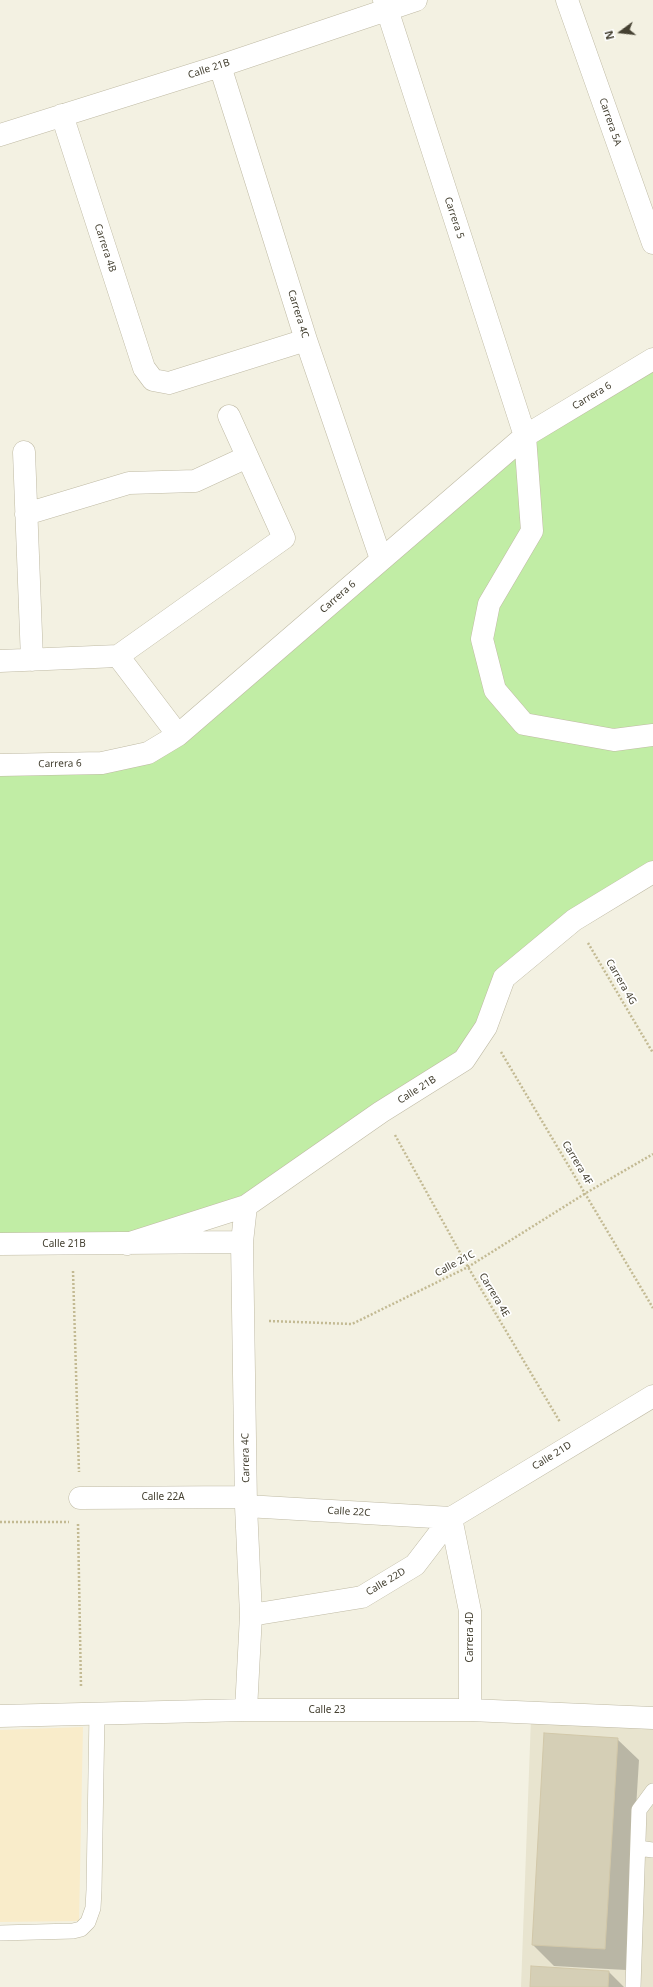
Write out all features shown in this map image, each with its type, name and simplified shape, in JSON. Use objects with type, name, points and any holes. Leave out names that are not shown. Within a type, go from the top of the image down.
[{"type":"street","name":"Calle 21B","points":[[0,136],[62,115],[220,66],[385,5],[416,0]]},
{"type":"street","name":"Carrera 5A","points":[[567,0],[653,243]]},
{"type":"street","name":"Carrera 5","points":[[385,5],[525,436],[532,532],[489,604],[482,639],[495,690],[524,724],[614,740],[653,735]]},
{"type":"street","name":"Carrera 4C","points":[[220,66],[306,340],[381,559]]},
{"type":"street","name":"Carrera 4B","points":[[62,115],[144,368],[153,380],[169,383],[306,340]]},
{"type":"street","name":"Carrera 6","points":[[0,765],[102,763],[148,753],[178,735],[525,436],[653,359]]},
{"type":"street","points":[[0,661],[118,656],[284,538],[229,416]]},
{"type":"street","points":[[24,452],[32,660]]},
{"type":"street","points":[[26,514],[129,482],[195,481],[247,457]]},
{"type":"street","points":[[118,656],[178,735]]},
{"type":"street","name":"Calle 21B","points":[[127,1244],[246,1206],[382,1112],[464,1060],[486,1027],[504,978],[574,920],[653,872]]},
{"type":"street","name":"Carrera 4C","points":[[246,1206],[242,1242],[246,1501],[251,1615],[246,1710]]},
{"type":"street","name":"Calle 21B","points":[[0,1244],[242,1242]]},
{"type":"street","name":"Calle 21D","points":[[451,1518],[572,1443],[653,1396]]},
{"type":"street","name":"Calle 22A","points":[[80,1498],[246,1501]]},
{"type":"street","name":"Calle 22C","points":[[246,1501],[451,1518]]},
{"type":"street","name":"Calle 22D","points":[[251,1615],[362,1597],[415,1564],[451,1518]]},
{"type":"street","name":"Carrera 4D","points":[[451,1518],[470,1611],[470,1710]]},
{"type":"street","name":"Calle 23","points":[[0,1716],[246,1710],[470,1710],[653,1718]]},
{"type":"lane","points":[[0,1932],[73,1931],[81,1929],[88,1922],[93,1908],[94,1890],[97,1713]]},
{"type":"lane","points":[[633,1987],[639,1810],[653,1791]]},
{"type":"lane","points":[[638,1848],[653,1850]]},
{"type":"path","name":"Carrera 4G","points":[[574,920],[653,1053]]},
{"type":"path","name":"Carrera 4F","points":[[486,1027],[653,1308]]},
{"type":"path","name":"Carrera 4E","points":[[382,1112],[468,1267],[572,1443]]},
{"type":"path","name":"Calle 21C","points":[[244,1320],[352,1324],[468,1267],[586,1193],[653,1154]]},
{"type":"path","points":[[0,1522],[70,1522]]},
{"type":"shaded area","points":[[531,1718],[653,1725],[653,1987],[521,1987]]},
{"type":"shaded area","points":[[83,1727],[79,1921],[0,1922],[0,1730]]},
{"type":"green space","points":[[653,358],[653,872],[504,978],[464,1060],[283,1181],[127,1244],[0,1244],[0,765],[148,753],[525,436]]},
{"type":"building","points":[[544,1733],[618,1738],[605,1949],[532,1945]]},
{"type":"building","points":[[531,1966],[609,1971],[608,1987],[530,1987]]}]
